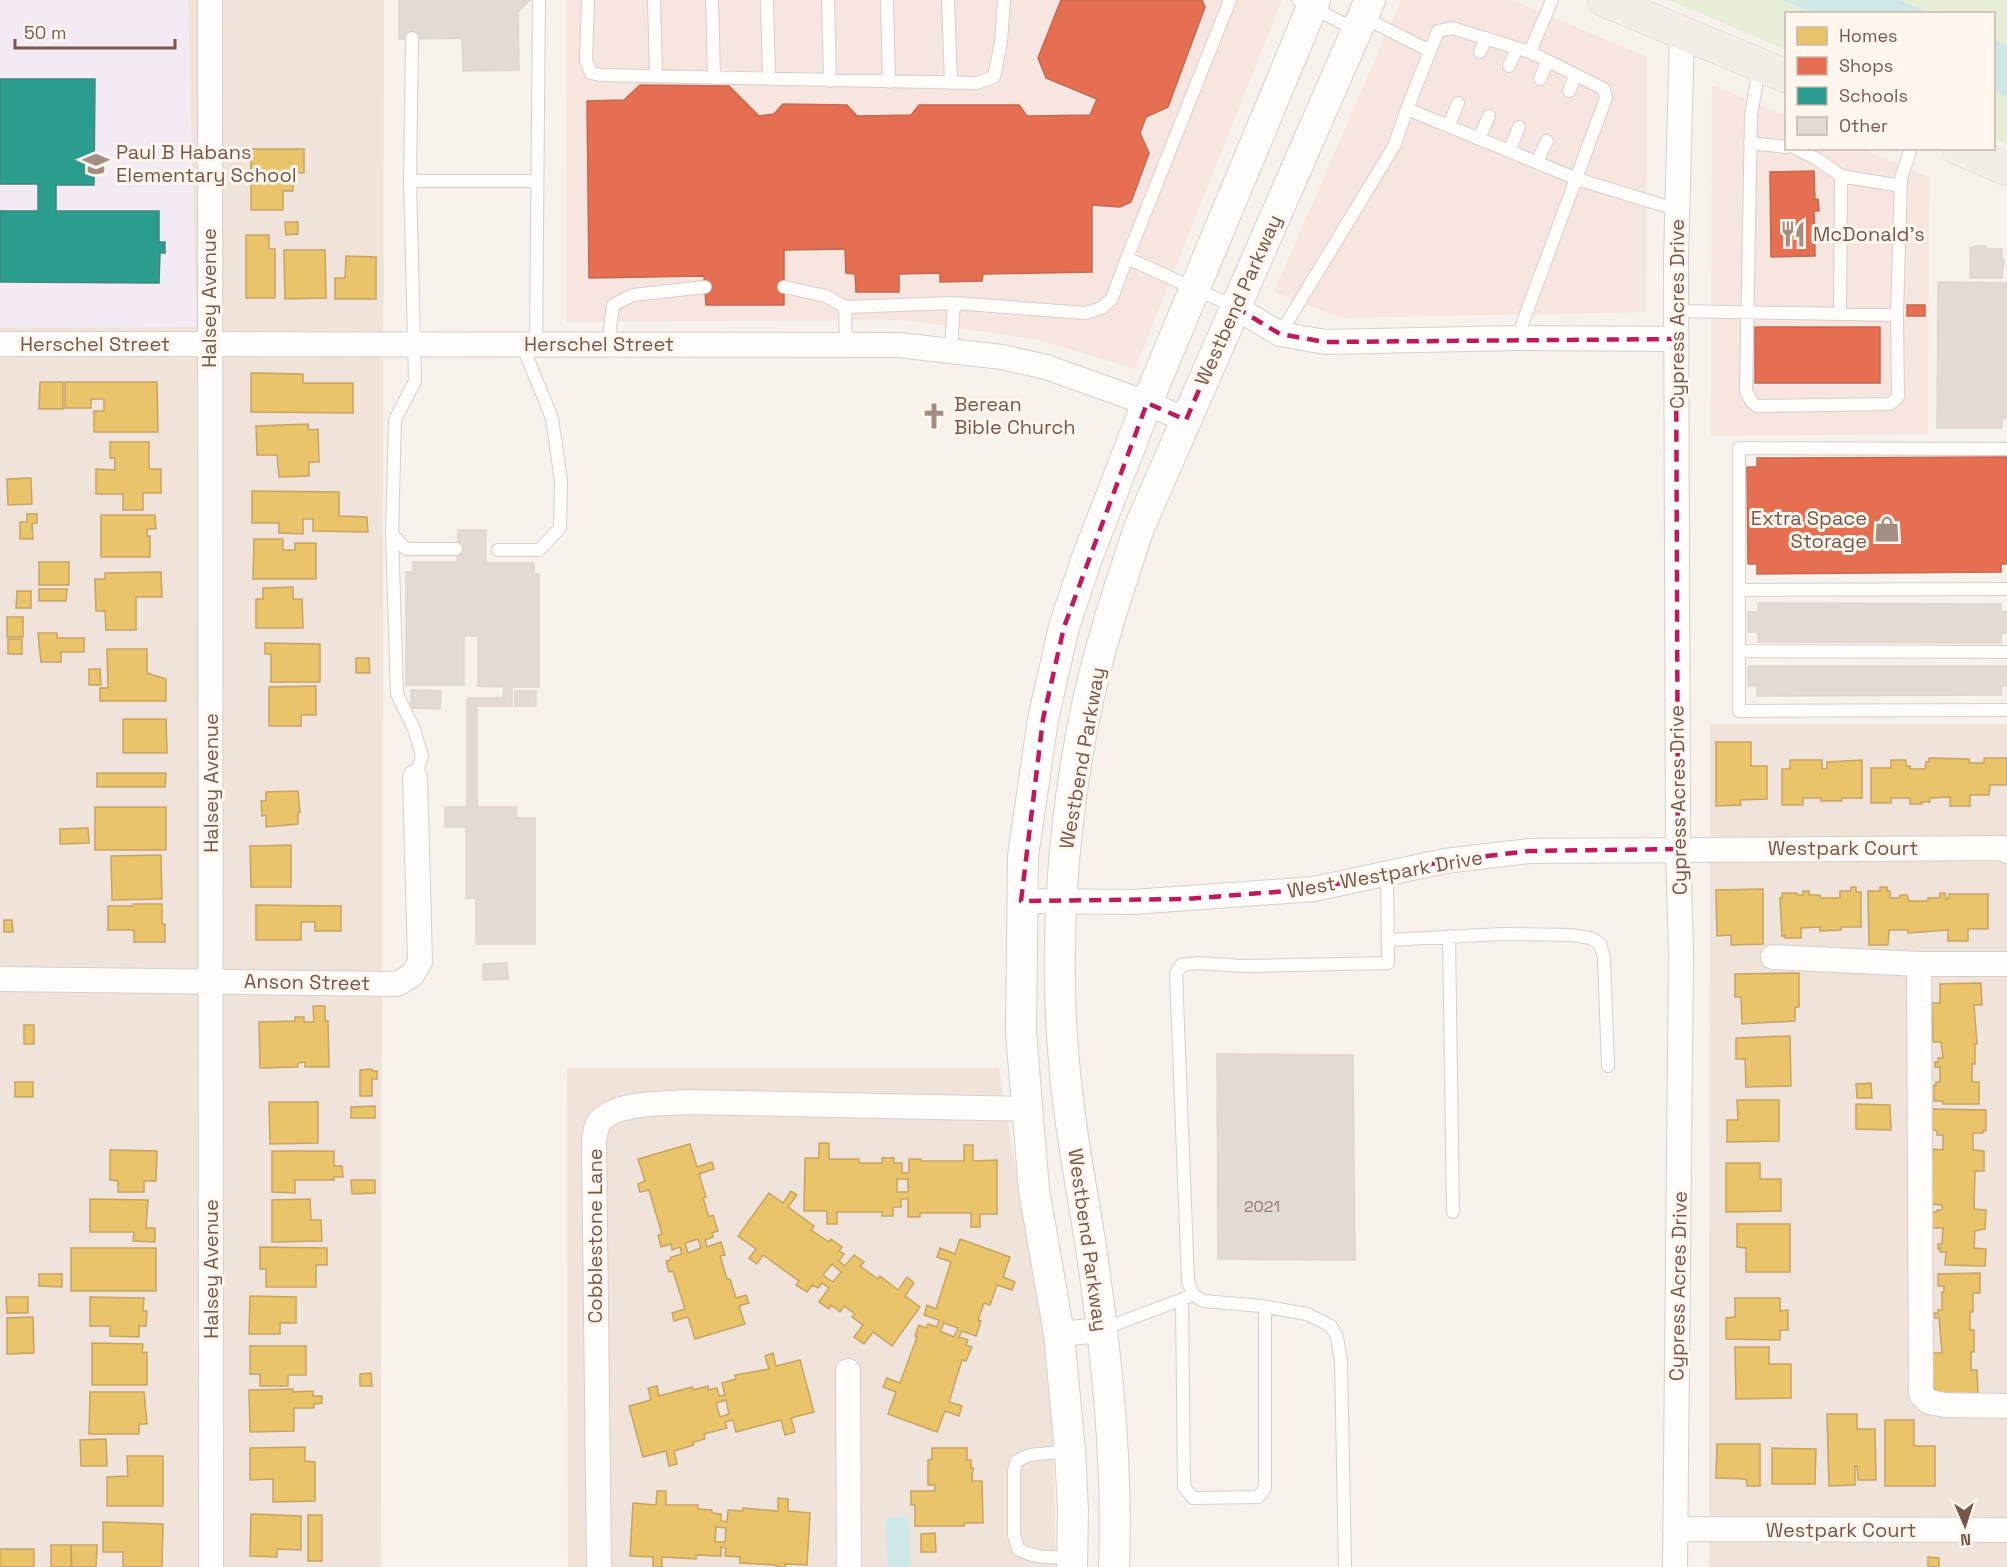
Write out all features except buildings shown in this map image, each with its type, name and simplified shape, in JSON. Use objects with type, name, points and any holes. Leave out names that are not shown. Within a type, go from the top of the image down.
[{"type":"main road","points":[[1604,0],[1773,70]]},
{"type":"main road","points":[[1963,150],[2007,169]]},
{"type":"street","name":"Halsey Avenue","points":[[210,0],[211,1567]]},
{"type":"street","points":[[1072,1562],[1073,1511],[1070,1451],[1059,1334],[1034,1191],[1021,1032],[1023,856],[1043,719],[1064,627],[1086,558],[1308,3]]},
{"type":"street","name":"Westbend Parkway","points":[[1114,1567],[1112,1453],[1102,1330],[1065,1073],[1061,974],[1062,902],[1067,834],[1088,700],[1111,614],[1139,528],[1364,16]]},
{"type":"street","name":"Cypress Acres Drive","points":[[1675,1567],[1681,953],[1678,849],[1676,311],[1682,33]]},
{"type":"street","points":[[1235,308],[1280,334],[1325,342],[1517,338],[1676,339]]},
{"type":"street","name":"Herschel Street","points":[[0,344],[899,345],[1002,357],[1047,367],[1147,403],[1186,420]]},
{"type":"street","name":"Anson Street","points":[[0,979],[397,984],[412,975],[420,957],[415,777]]},
{"type":"street","name":"Westpark Court","points":[[1678,849],[2003,848],[2007,850]]},
{"type":"street","name":"West Westpark Drive","points":[[1021,901],[1174,900],[1314,889],[1445,861],[1529,851],[1678,849]]},
{"type":"street","points":[[1773,957],[1919,964],[2007,964]]},
{"type":"street","points":[[1919,964],[1921,1394],[1929,1402],[1945,1405],[2007,1406]]},
{"type":"street","name":"Cobblestone Lane","points":[[599,1567],[594,1141],[601,1119],[616,1110],[686,1102],[1026,1109]]},
{"type":"street","points":[[1059,1334],[1102,1330]]},
{"type":"street","points":[[848,1371],[849,1567]]},
{"type":"street","name":"Westpark Court","points":[[1675,1529],[2007,1530]]},
{"type":"lane","points":[[498,550],[539,550],[560,528],[561,481],[552,418],[529,345],[537,181],[539,0]]},
{"type":"lane","points":[[588,0],[586,60],[591,73],[951,83],[977,83],[994,77],[1001,42],[1004,0]]},
{"type":"lane","points":[[654,0],[656,76]]},
{"type":"lane","points":[[712,0],[714,78]]},
{"type":"lane","points":[[767,0],[769,79]]},
{"type":"lane","points":[[828,0],[830,81]]},
{"type":"lane","points":[[886,0],[889,82]]},
{"type":"lane","points":[[948,0],[951,83]]},
{"type":"lane","points":[[784,287],[826,296],[845,307],[954,303],[1084,313],[1102,308],[1112,298],[1230,0]]},
{"type":"lane","points":[[1530,52],[1551,0]]},
{"type":"lane","points":[[1308,3],[1364,16],[1430,51]]},
{"type":"lane","points":[[1280,334],[1394,146],[1438,31],[1452,28],[1530,52],[1604,89],[1606,98],[1517,338]]},
{"type":"lane","points":[[412,38],[410,181],[415,381],[395,420],[392,534],[396,694],[414,729],[422,756],[415,777]]},
{"type":"lane","points":[[1480,52],[1486,38]]},
{"type":"lane","points":[[1509,66],[1517,48]]},
{"type":"lane","points":[[1540,79],[1548,61]]},
{"type":"lane","points":[[1773,70],[1751,116],[1746,391],[1757,406],[1890,404],[1898,397],[1901,178],[1910,150]]},
{"type":"lane","points":[[1569,92],[1576,75]]},
{"type":"lane","points":[[1449,125],[1458,103]]},
{"type":"lane","points":[[1407,109],[1577,179],[1677,210]]},
{"type":"lane","points":[[1479,138],[1489,116]]},
{"type":"lane","points":[[1509,151],[1519,128]]},
{"type":"lane","points":[[1537,162],[1547,141]]},
{"type":"lane","points":[[1750,143],[1785,147]]},
{"type":"lane","points":[[1799,150],[1817,159],[1841,176],[1901,186]]},
{"type":"lane","points":[[1840,314],[1841,176]]},
{"type":"lane","points":[[410,181],[537,181]]},
{"type":"lane","points":[[1127,258],[1235,308]]},
{"type":"lane","points":[[608,344],[614,304],[633,295],[705,287]]},
{"type":"lane","points":[[951,350],[954,303]]},
{"type":"lane","points":[[845,307],[846,345]]},
{"type":"lane","points":[[1676,311],[1898,315]]},
{"type":"lane","points":[[2007,449],[1739,448],[1739,711],[2007,710]]},
{"type":"lane","points":[[392,534],[406,549],[456,549]]},
{"type":"lane","points":[[1739,590],[2007,589]]},
{"type":"lane","points":[[1739,651],[2007,652]]},
{"type":"lane","points":[[1265,1307],[1265,1488],[1258,1497],[1193,1498],[1184,1487],[1188,1281],[1176,974],[1181,965],[1197,963],[1244,966],[1388,963],[1387,874]]},
{"type":"lane","points":[[1388,940],[1449,936],[1571,935],[1591,938],[1600,945],[1604,958],[1608,1066]]},
{"type":"lane","points":[[1449,936],[1453,1212]]},
{"type":"lane","points":[[1102,1330],[1187,1297],[1307,1314],[1331,1326],[1341,1360],[1345,1567]]},
{"type":"lane","points":[[1070,1451],[1029,1455],[1017,1461],[1014,1470],[1014,1535],[1018,1549],[1030,1555],[1072,1562]]},
{"type":"highlighted area","points":[[1235,307],[1280,334],[1325,342],[1676,339],[1678,849],[1529,851],[1445,861],[1314,889],[1185,899],[1021,901],[1043,719],[1064,627],[1147,403],[1186,420]]},
{"type":"shaded area","name":"Paul B Habans Elementary School","points":[[0,0],[188,0],[196,327],[0,328]]},
{"type":"shaded area","points":[[188,0],[384,0],[381,1567],[0,1567],[0,328],[196,327]]},
{"type":"shaded area","points":[[567,0],[1282,0],[1135,369],[1039,340],[905,320],[566,322]]},
{"type":"shaded area","points":[[1401,0],[1512,0],[1647,57],[1646,312],[1341,318],[1274,292]]},
{"type":"shaded area","points":[[1712,85],[1785,116],[1785,150],[1864,150],[1929,177],[1928,434],[1711,436]]},
{"type":"shaded area","points":[[1710,724],[2007,724],[2007,1567],[1709,1567]]},
{"type":"shaded area","points":[[567,1068],[999,1068],[1043,1330],[1053,1434],[1056,1567],[568,1567]]},
{"type":"green space","points":[[1669,0],[1782,0],[1811,12],[1785,12],[1785,50]]},
{"type":"green space","points":[[1899,0],[2007,0],[2007,46],[1995,40],[1995,12],[1929,12]]},
{"type":"green space","points":[[1995,91],[2007,97],[2007,144],[1995,138]]},
{"type":"water","points":[[1782,0],[1899,0],[1929,12],[1811,12]]},
{"type":"water","points":[[1995,40],[2007,46],[2007,97],[1995,91]]},
{"type":"water","points":[[908,1516],[911,1567],[888,1567],[885,1518]]},
{"type":"place","name":"Paul B Habans Elementary School","points":[[96,164]]},
{"type":"place","name":"McDonald's","points":[[1793,234]]},
{"type":"place","name":"Berean Bible Church","points":[[934,416]]},
{"type":"place","name":"Extra Space Storage","points":[[1887,529]]}]
